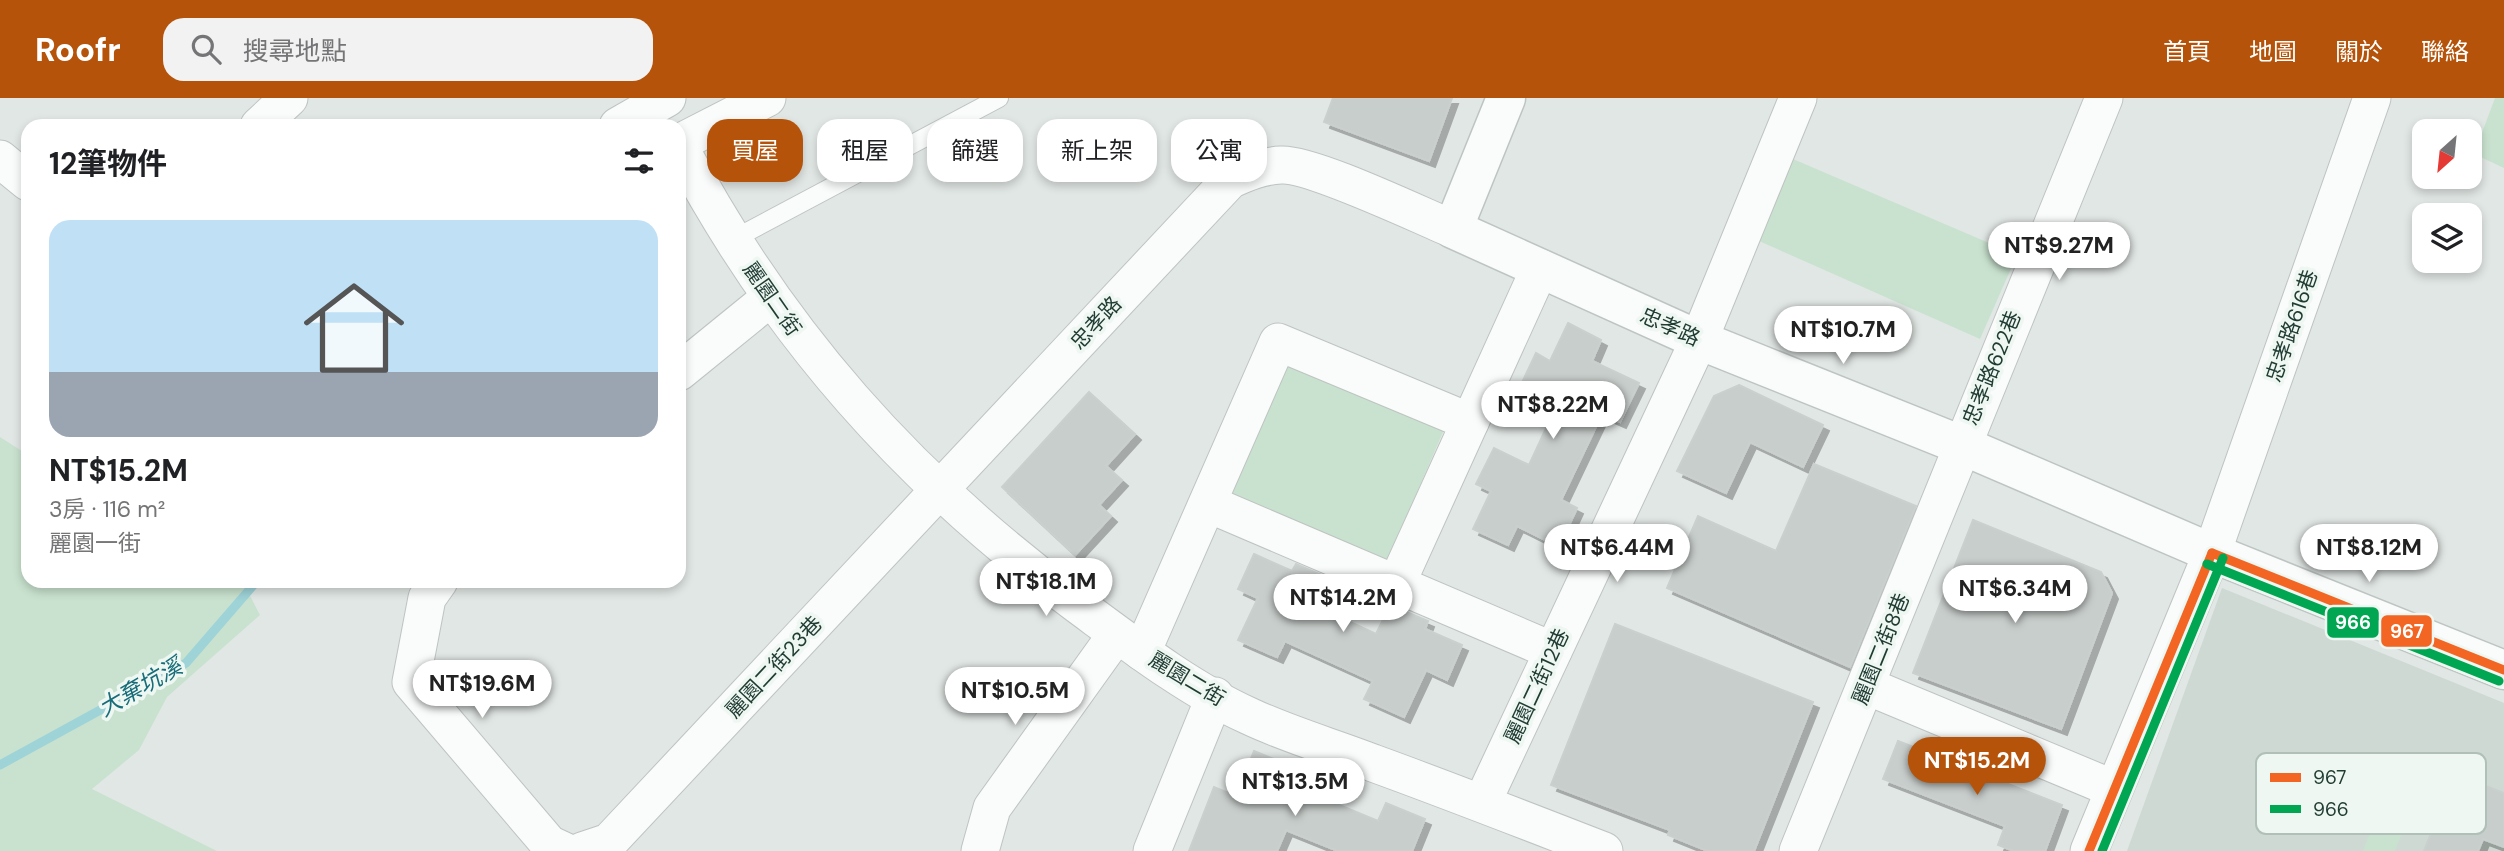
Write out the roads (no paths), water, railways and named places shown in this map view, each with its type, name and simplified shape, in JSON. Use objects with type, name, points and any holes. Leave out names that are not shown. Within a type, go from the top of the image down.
[{"type":"street","points":[[266,119],[289,98]]},
{"type":"street","points":[[686,140],[767,98]]},
{"type":"street","points":[[1453,229],[1506,98]]},
{"type":"street","points":[[1699,340],[1797,98]]},
{"type":"street","name":"忠孝路622巷","points":[[1961,445],[2104,98]]},
{"type":"street","name":"忠孝路616巷","points":[[2089,851],[2211,553],[2372,98]]},
{"type":"street","points":[[635,119],[663,107]]},
{"type":"street","name":"麗園二街","points":[[686,157],[732,240],[805,345],[873,423],[939,491],[1041,579],[1129,644],[1248,716],[1604,851]]},
{"type":"street","points":[[0,159],[21,176]]},
{"type":"street","name":"忠孝路","points":[[939,491],[1230,180],[1253,169],[1284,164],[1319,174],[1453,229],[1699,340],[1961,445],[2211,553],[2504,670]]},
{"type":"street","points":[[1396,586],[1541,268]]},
{"type":"street","points":[[686,366],[770,298]]},
{"type":"street","name":"麗園二街12巷","points":[[1482,803],[1699,340]]},
{"type":"street","points":[[981,851],[992,808],[1129,644],[1209,504],[1278,342],[1470,422]]},
{"type":"street","name":"麗園二街8巷","points":[[1798,851],[1867,686],[1961,445]]},
{"type":"street","name":"麗園二街23巷","points":[[595,847],[939,491]]},
{"type":"street","points":[[1209,504],[1553,651]]},
{"type":"street","points":[[434,588],[427,598],[411,682],[549,844],[564,851]]},
{"type":"street","points":[[1867,686],[2114,789]]},
{"type":"street","points":[[1152,851],[1215,696]]},
{"type":"lane","points":[[732,240],[999,98]]},
{"type":"waterway","name":"大棄坑溪","points":[[0,765],[186,663],[251,588]]}]
